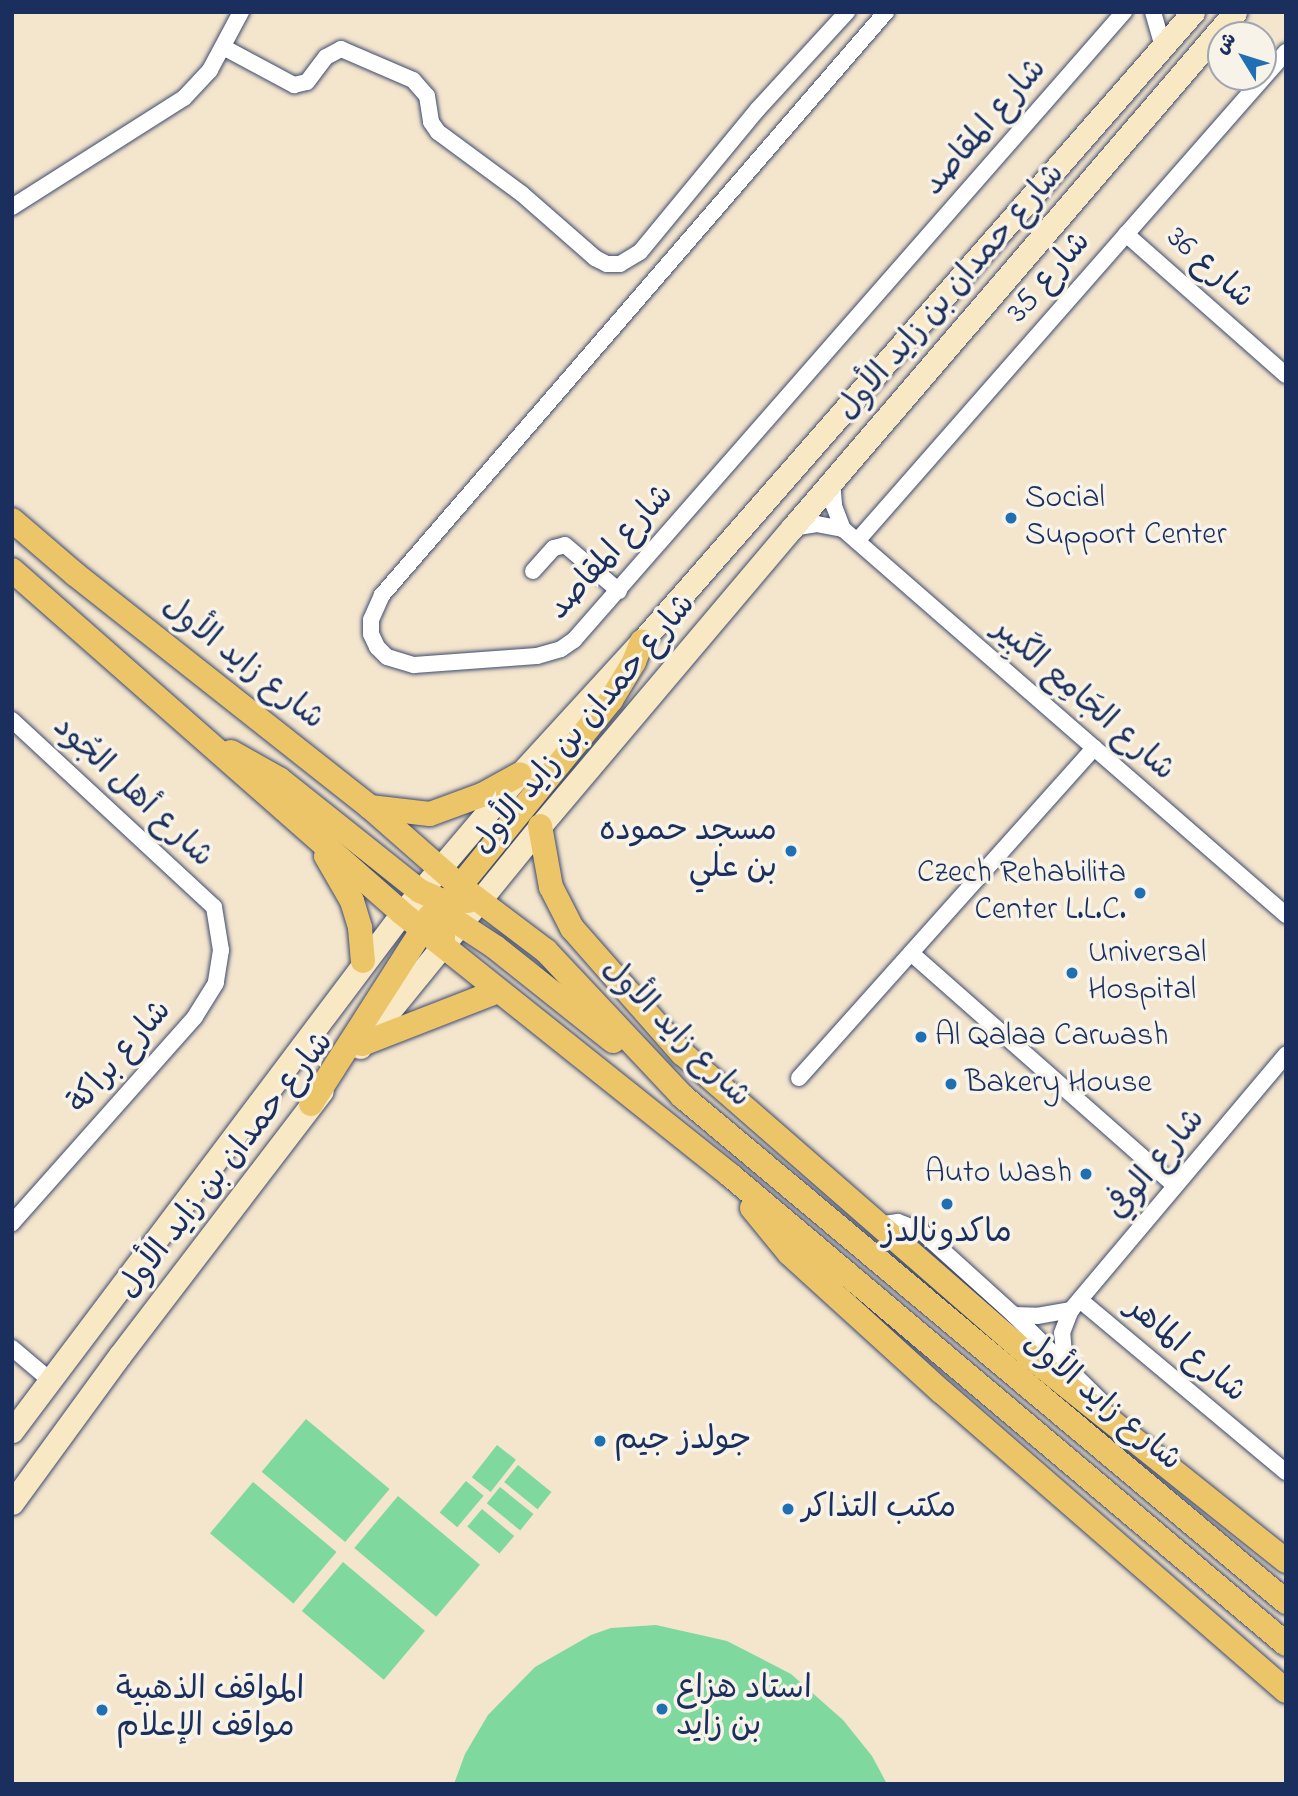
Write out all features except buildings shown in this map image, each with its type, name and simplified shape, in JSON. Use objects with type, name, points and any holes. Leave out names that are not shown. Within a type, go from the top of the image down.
[{"type":"main road","name":"شارع حمدان بن زايد الأول","points":[[440,869],[520,774],[642,641],[1192,12]]},
{"type":"main road","name":"شارع حمدان بن زايد الأول","points":[[445,908],[540,826],[832,481],[1237,14]]},
{"type":"main road","name":"شارع زايد الأول","points":[[12,520],[75,574],[370,807],[440,869],[445,908],[443,945],[730,1175],[1286,1644]]},
{"type":"main road","name":"شارع زايد الأول","points":[[12,570],[402,913],[445,908],[546,950],[682,1096],[1286,1602]]},
{"type":"main road","points":[[311,1104],[445,908],[604,709],[623,681],[642,641]]},
{"type":"main road","points":[[201,738],[279,779],[682,1096]]},
{"type":"main road","points":[[370,807],[430,814],[482,795],[520,774]]},
{"type":"main road","points":[[540,826],[551,887],[572,928],[682,1053]]},
{"type":"main road","points":[[317,840],[352,901],[360,928],[363,961]]},
{"type":"main road","name":"شارع حمدان بن زايد الأول","points":[[12,1431],[363,961],[402,913]]},
{"type":"main road","name":"شارع حمدان بن زايد الأول","points":[[12,1503],[311,1104],[443,945]]},
{"type":"main road","points":[[546,950],[682,1053],[1028,1355],[1286,1560]]},
{"type":"main road","points":[[362,1044],[498,991]]},
{"type":"main road","points":[[730,1175],[759,1218],[789,1253],[1132,1559],[1286,1691]]},
{"type":"street","points":[[12,207],[184,98],[211,70],[241,12]]},
{"type":"street","points":[[223,47],[298,86],[307,82],[330,52],[341,49],[413,80],[427,96],[431,122],[438,132],[522,194],[595,258],[607,264],[620,264],[640,252],[758,109],[847,12]]},
{"type":"street","name":"شارع المقاصد","points":[[886,12],[382,595],[371,620],[371,634],[377,647],[387,657],[414,665],[537,656],[561,649],[574,640],[1124,12]]},
{"type":"street","points":[[1153,12],[1163,46]]},
{"type":"street","name":"شارع 35","points":[[857,541],[1286,52]]},
{"type":"street","name":"شارع 36","points":[[1126,234],[1286,375]]},
{"type":"street","points":[[832,481],[834,506],[843,529]]},
{"type":"street","points":[[792,528],[817,524],[843,529]]},
{"type":"street","name":"شارع الجَامِع الكَبِير","points":[[843,529],[1094,748],[1283,907]]},
{"type":"street","points":[[533,571],[555,548],[565,545],[619,591]]},
{"type":"street","name":"شارع أهل الجُود","points":[[12,720],[214,907]]},
{"type":"street","points":[[799,1078],[1094,748]]},
{"type":"street","name":"شارع براكة","points":[[12,1223],[195,1017],[216,983],[221,950],[214,907]]},
{"type":"street","points":[[911,953],[1175,1186]]},
{"type":"street","name":"شارع الوفي","points":[[1065,1365],[1060,1343],[1076,1305],[1286,1055]]},
{"type":"street","points":[[878,1225],[898,1222],[920,1231],[1014,1315],[1143,1447]]},
{"type":"street","points":[[1014,1315],[1037,1316],[1076,1305]]},
{"type":"street","name":"شارع الماهر","points":[[1076,1305],[1286,1472]]},
{"type":"street","points":[[12,1348],[51,1381]]},
{"type":"green space","points":[[306,1419],[389,1489],[345,1542],[262,1472]]},
{"type":"green space","points":[[497,1445],[516,1460],[491,1492],[472,1477]]},
{"type":"green space","points":[[518,1465],[551,1492],[538,1509],[504,1482]]},
{"type":"green space","points":[[466,1481],[484,1496],[457,1527],[440,1512]]},
{"type":"green space","points":[[253,1482],[336,1552],[293,1603],[210,1533]]},
{"type":"green space","points":[[500,1487],[533,1514],[520,1530],[487,1503]]},
{"type":"green space","points":[[398,1496],[480,1565],[436,1617],[354,1548]]},
{"type":"green space","points":[[482,1509],[514,1536],[499,1554],[467,1527]]},
{"type":"green space","points":[[343,1562],[425,1631],[384,1680],[302,1611]]},
{"type":"green space","name":"استاد هزاع بن زايد","points":[[656,1625],[727,1641],[791,1674],[843,1720],[872,1756],[887,1784],[454,1784],[465,1754],[488,1715],[535,1667],[591,1635],[611,1628]]},
{"type":"place","name":"Social Support Center","points":[[1011,518]]},
{"type":"place","name":"مسجد حموده بن علي","points":[[791,851]]},
{"type":"place","name":"Czech Rehabilita Center L.L.C.","points":[[1140,893]]},
{"type":"place","name":"Universal Hospital","points":[[1072,973]]},
{"type":"place","name":"Al Qalaa Carwash","points":[[921,1037]]},
{"type":"place","name":"Bakery House","points":[[951,1084]]},
{"type":"place","name":"Auto Wash","points":[[1086,1174]]},
{"type":"place","name":"ماكدونالدز","points":[[947,1204]]},
{"type":"place","name":"جولدز جيم","points":[[600,1441]]},
{"type":"place","name":"مكتب التذاكر","points":[[788,1509]]},
{"type":"place","name":"استاد هزاع بن زايد","points":[[662,1709]]},
{"type":"place","name":"المواقف الذهبية مواقف الإعلام","points":[[102,1710]]}]
